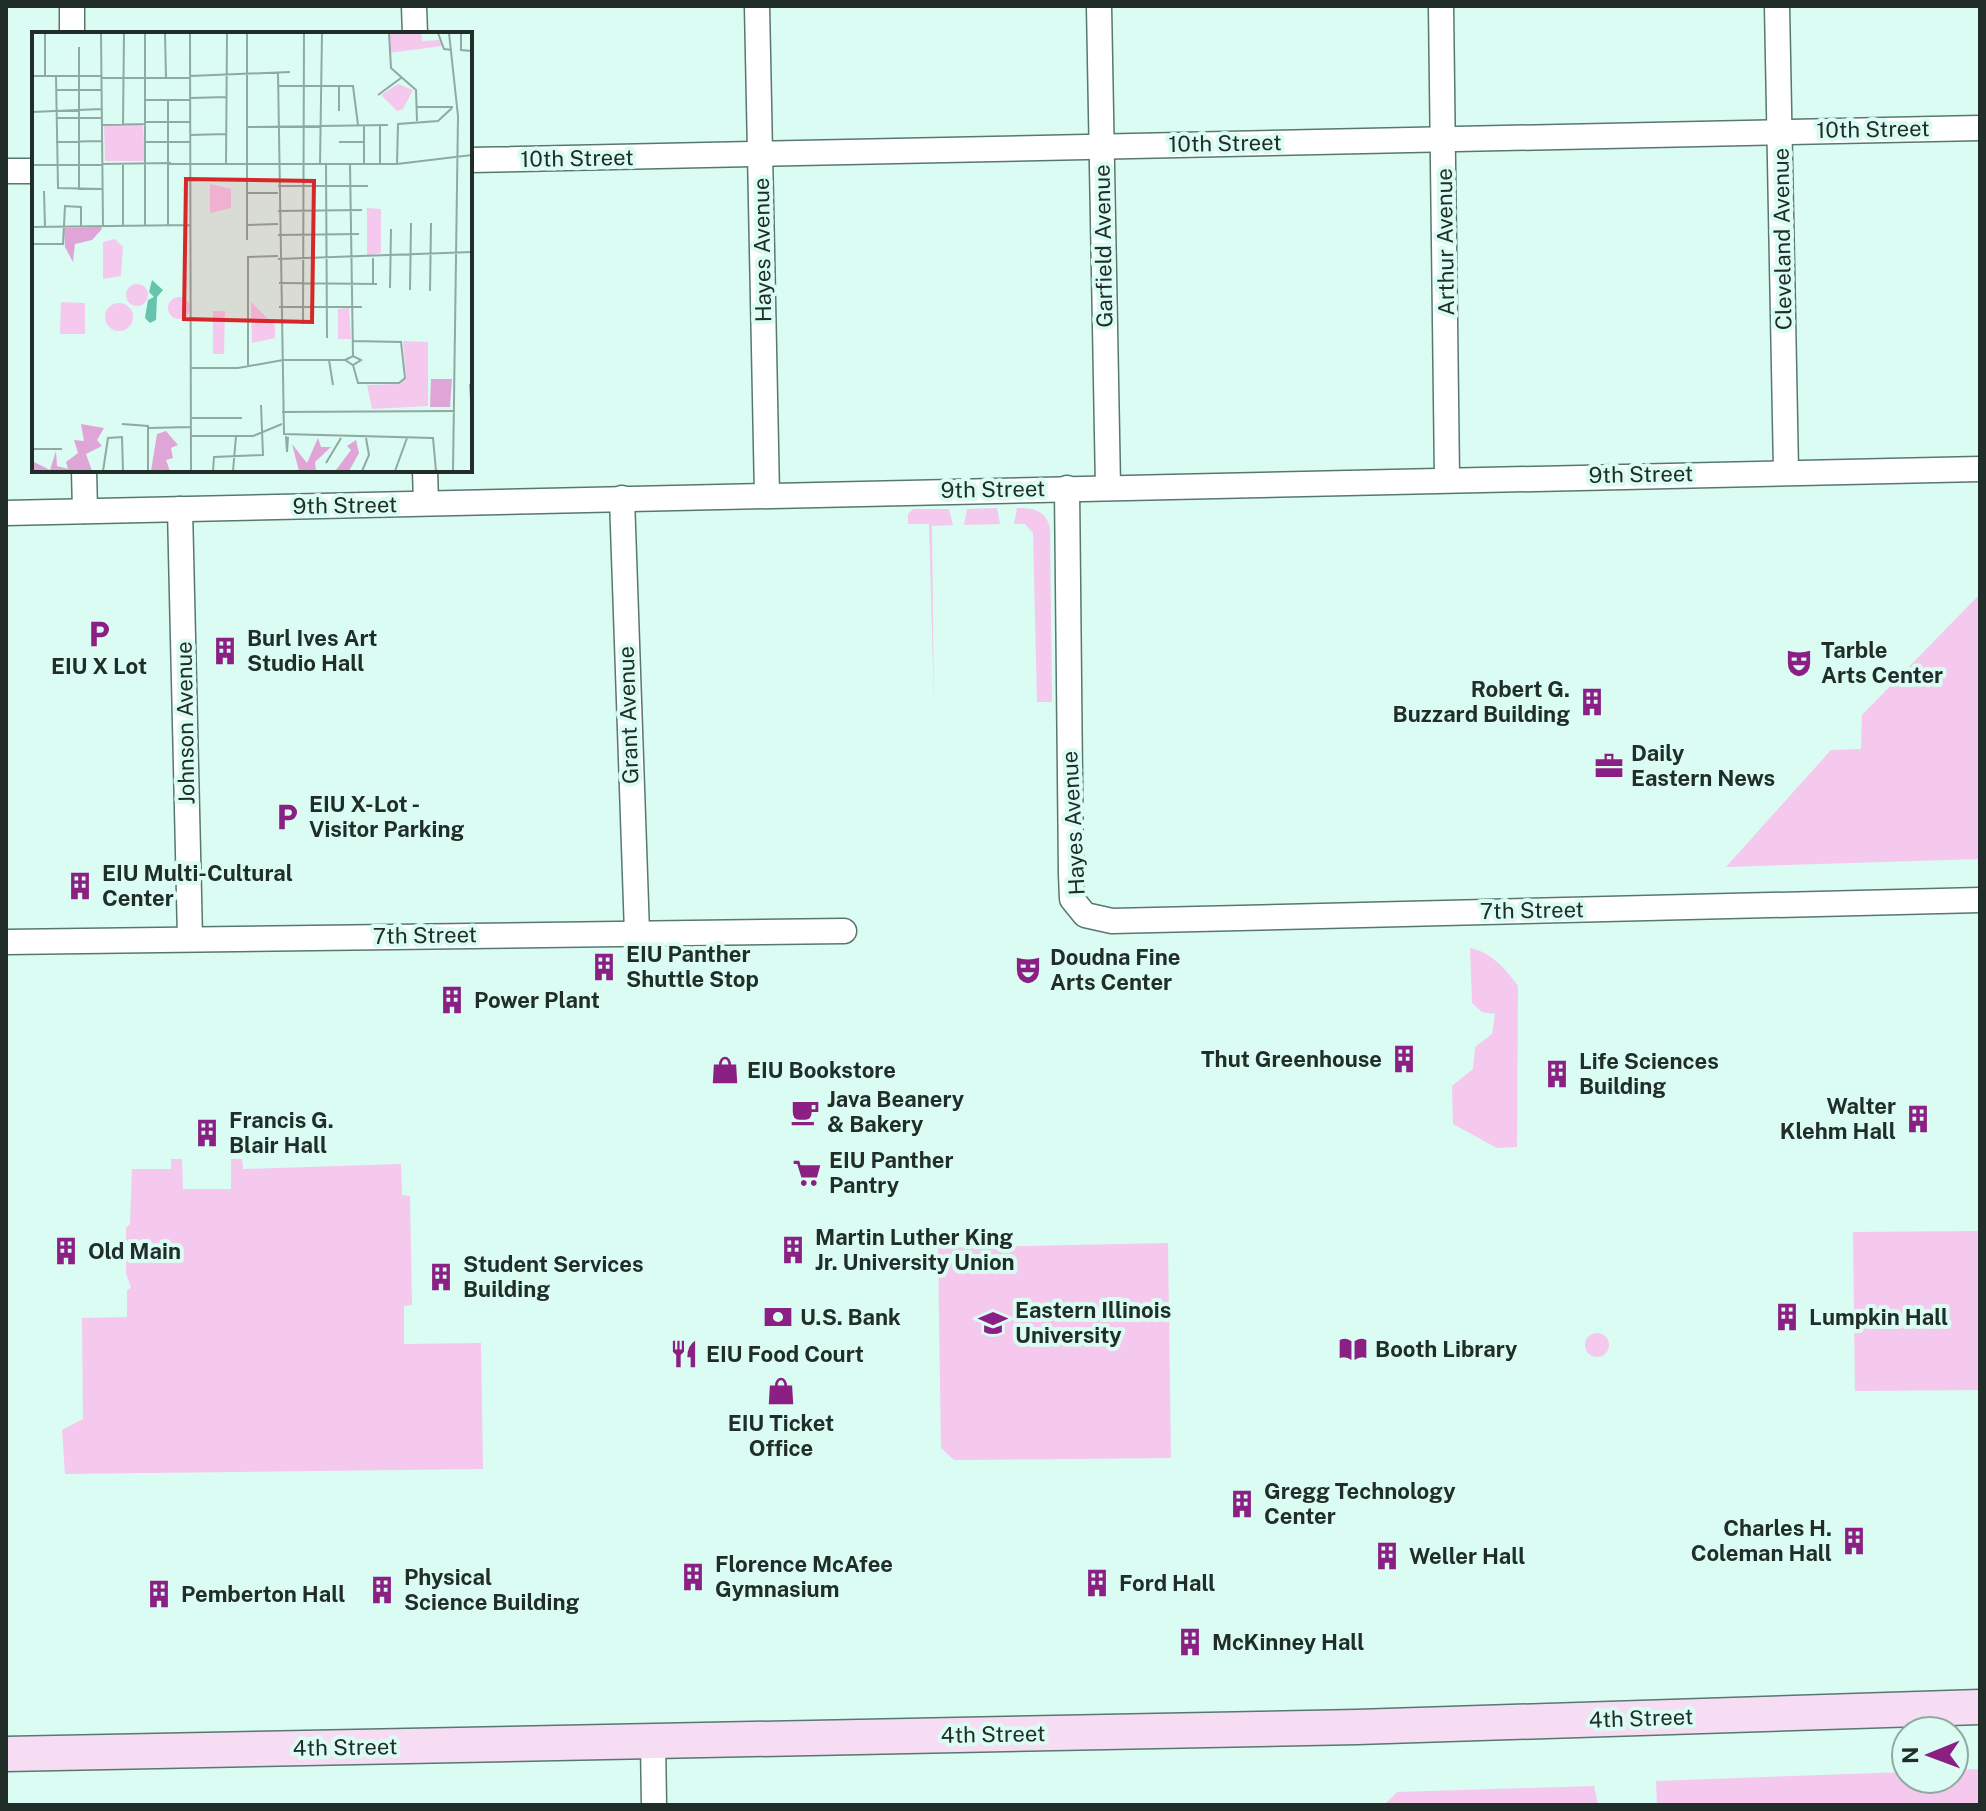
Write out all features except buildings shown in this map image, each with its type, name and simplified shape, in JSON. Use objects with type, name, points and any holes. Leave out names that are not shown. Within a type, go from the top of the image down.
[{"type":"street","points":[[72,6],[72,32]]},
{"type":"street","points":[[414,6],[415,32]]},
{"type":"street","name":"Hayes Avenue","points":[[757,6],[767,495]]},
{"type":"street","name":"Garfield Avenue","points":[[1099,6],[1108,487]]},
{"type":"street","name":"Arthur Avenue","points":[[1441,6],[1447,478]]},
{"type":"street","name":"Cleveland Avenue","points":[[1777,6],[1786,471]]},
{"type":"street","name":"10th Street","points":[[472,160],[1980,128]]},
{"type":"street","points":[[6,171],[32,171]]},
{"type":"street","name":"9th Street","points":[[6,513],[1447,478],[1980,469]]},
{"type":"street","points":[[84,472],[85,511]]},
{"type":"street","points":[[425,472],[426,503]]},
{"type":"street","name":"Hayes Avenue","points":[[1067,488],[1072,899],[1085,915]]},
{"type":"street","name":"Grant Avenue","points":[[622,498],[637,933]]},
{"type":"street","name":"Johnson Avenue","points":[[180,509],[190,938]]},
{"type":"street","name":"7th Street","points":[[1085,915],[1112,921],[1980,900]]},
{"type":"street","name":"7th Street","points":[[6,942],[844,931]]},
{"type":"street","name":"4th Street","points":[[6,1754],[1357,1727],[1980,1707]]},
{"type":"street","points":[[653,1741],[654,1805]]},
{"type":"shaded area","points":[[997,508],[1000,524],[964,525],[967,509]]},
{"type":"shaded area","points":[[1017,508],[1038,511],[1050,528],[1052,702],[1037,702],[1033,533],[1025,524],[1014,524]]},
{"type":"shaded area","points":[[913,509],[949,509],[953,525],[932,526],[934,705],[929,524],[908,524],[908,514]]},
{"type":"shaded area","points":[[1980,594],[1980,859],[1726,867],[1831,750],[1861,749],[1862,715]]},
{"type":"shaded area","points":[[1470,948],[1485,953],[1497,962],[1518,986],[1517,1147],[1497,1148],[1453,1124],[1452,1086],[1473,1069],[1475,1047],[1492,1034],[1495,1014],[1482,1012],[1472,1003]]},
{"type":"shaded area","points":[[171,1159],[182,1159],[183,1189],[231,1189],[231,1159],[242,1159],[243,1169],[401,1164],[402,1195],[410,1196],[412,1305],[404,1306],[404,1344],[481,1343],[483,1469],[65,1474],[62,1430],[83,1419],[82,1318],[127,1317],[127,1291],[131,1287],[126,1274],[126,1228],[130,1224],[132,1169],[171,1169]]},
{"type":"shaded area","points":[[1980,1231],[1980,1390],[1855,1391],[1853,1232]]},
{"type":"shaded area","points":[[1168,1243],[1171,1458],[954,1460],[941,1448],[938,1248]]},
{"type":"shaded area","points":[[1597,1333],[1608,1340],[1609,1345],[1602,1356],[1597,1357],[1586,1350],[1585,1345],[1592,1334]]},
{"type":"shaded area","points":[[1970,1769],[1980,1769],[1980,1805],[1657,1805],[1656,1781],[1890,1773],[1890,1795],[1970,1795]]},
{"type":"shaded area","points":[[1594,1786],[1598,1805],[1384,1805],[1397,1792]]},
{"type":"place","name":"EIU X Lot","points":[[99,634]]},
{"type":"place","name":"Burl Ives Art Studio Hall","points":[[225,651]]},
{"type":"place","name":"Tarble Arts Center","points":[[1799,663]]},
{"type":"place","name":"Robert G. Buzzard Building","points":[[1592,702]]},
{"type":"place","name":"Daily Eastern News","points":[[1609,766]]},
{"type":"place","name":"EIU X-Lot - Visitor Parking","points":[[287,817]]},
{"type":"place","name":"EIU Multi-Cultural Center","points":[[80,886]]},
{"type":"place","name":"EIU Panther Shuttle Stop","points":[[604,967]]},
{"type":"place","name":"Doudna Fine Arts Center","points":[[1028,970]]},
{"type":"place","name":"Power Plant","points":[[452,1000]]},
{"type":"place","name":"Thut Greenhouse","points":[[1404,1059]]},
{"type":"place","name":"EIU Bookstore","points":[[725,1070]]},
{"type":"place","name":"Life Sciences Building","points":[[1557,1074]]},
{"type":"place","name":"Java Beanery & Bakery","points":[[805,1112]]},
{"type":"place","name":"Walter Klehm Hall","points":[[1918,1119]]},
{"type":"place","name":"Francis G. Blair Hall","points":[[207,1133]]},
{"type":"place","name":"EIU Panther Pantry","points":[[807,1173]]},
{"type":"place","name":"Martin Luther King Jr. University Union","points":[[793,1250]]},
{"type":"place","name":"Old Main","points":[[66,1251]]},
{"type":"place","name":"Student Services Building","points":[[441,1277]]},
{"type":"place","name":"U.S. Bank","points":[[778,1317]]},
{"type":"place","name":"Lumpkin Hall","points":[[1787,1317]]},
{"type":"place","name":"Eastern Illinois University","points":[[993,1323]]},
{"type":"place","name":"Booth Library","points":[[1353,1349]]},
{"type":"place","name":"EIU Food Court","points":[[684,1354]]},
{"type":"place","name":"EIU Ticket Office","points":[[781,1391]]},
{"type":"place","name":"Gregg Technology Center","points":[[1242,1504]]},
{"type":"place","name":"Charles H. Coleman Hall","points":[[1854,1541]]},
{"type":"place","name":"Weller Hall","points":[[1387,1556]]},
{"type":"place","name":"Florence McAfee Gymnasium","points":[[693,1577]]},
{"type":"place","name":"Ford Hall","points":[[1097,1583]]},
{"type":"place","name":"Physical Science Building","points":[[382,1590]]},
{"type":"place","name":"Pemberton Hall","points":[[159,1594]]},
{"type":"place","name":"McKinney Hall","points":[[1190,1642]]}]
